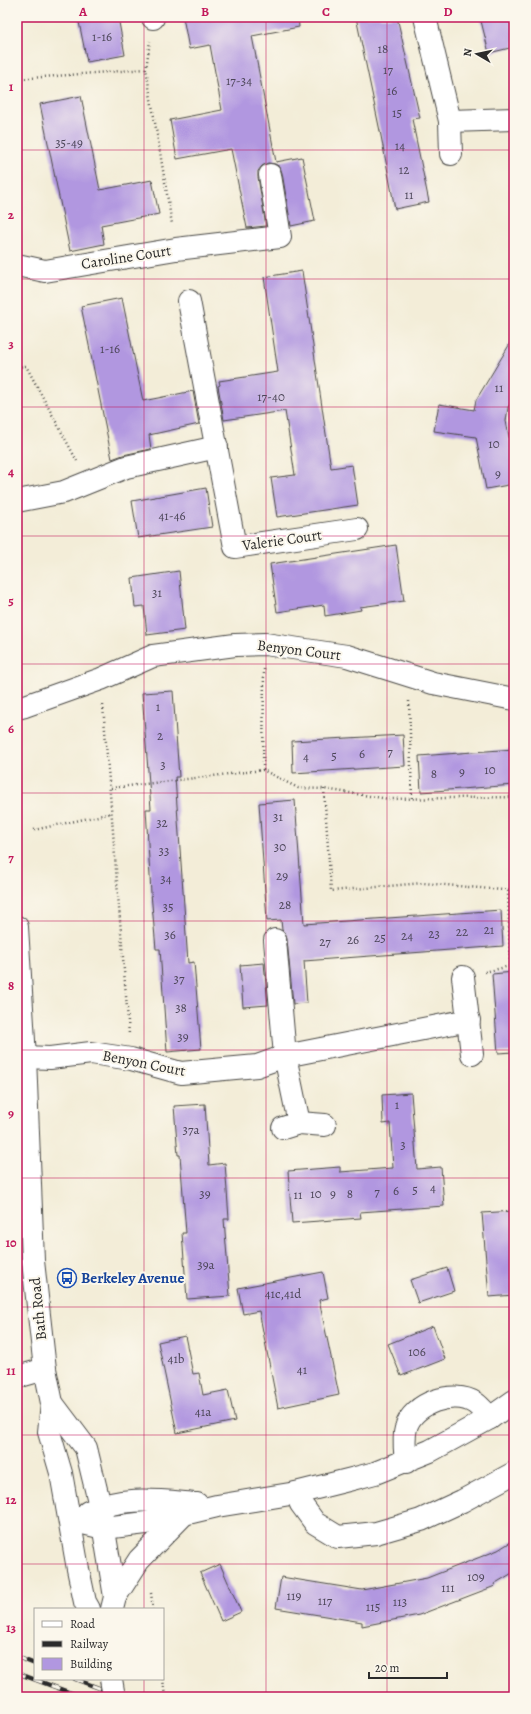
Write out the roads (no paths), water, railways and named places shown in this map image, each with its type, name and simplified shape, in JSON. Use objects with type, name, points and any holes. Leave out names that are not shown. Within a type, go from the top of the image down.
[{"type":"street","points":[[425,17],[450,121],[452,154]]},
{"type":"street","points":[[450,121],[514,119]]},
{"type":"street","name":"Caroline Court","points":[[17,265],[45,271],[176,249],[280,237],[270,175]]},
{"type":"street","name":"Valerie Court","points":[[189,301],[235,547],[357,529]]},
{"type":"street","points":[[17,501],[64,492],[126,467],[217,447]]},
{"type":"street","name":"Benyon Court","points":[[17,708],[101,679],[153,656],[235,645],[265,644],[347,656],[433,683],[514,698]]},
{"type":"street","name":"Bath Road","points":[[17,927],[25,1057],[33,1261],[45,1369],[52,1403],[49,1432],[61,1473],[87,1606]]},
{"type":"street","points":[[275,940],[291,1125],[325,1125]]},
{"type":"street","points":[[463,977],[472,1054]]},
{"type":"street","name":"Benyon Court","points":[[25,1057],[50,1058],[91,1052],[131,1059],[181,1073],[257,1066],[286,1056],[468,1020]]},
{"type":"street","points":[[17,1377],[45,1369]]},
{"type":"street","points":[[406,1462],[404,1445],[406,1428],[414,1413],[426,1405],[438,1399],[464,1399],[474,1402],[490,1418]]},
{"type":"street","points":[[70,1520],[104,1528],[146,1523],[217,1506],[296,1493],[375,1473],[406,1462],[459,1436],[490,1418],[514,1401]]},
{"type":"street","name":"Bath Road","points":[[52,1403],[86,1448],[104,1528],[114,1603]]},
{"type":"street","points":[[296,1493],[301,1504],[314,1523],[338,1537],[376,1533],[421,1520],[462,1502],[514,1473]]},
{"type":"street","points":[[70,1520],[100,1506],[119,1502],[146,1500],[217,1506]]},
{"type":"street","points":[[114,1603],[139,1560],[185,1514]]},
{"type":"street","points":[[111,1680],[114,1697]]},
{"type":"railway","points":[[17,1657],[34,1664]]},
{"type":"railway","points":[[17,1673],[34,1679]]},
{"type":"railway","points":[[36,1680],[82,1697]]},
{"type":"railway","points":[[78,1680],[123,1697]]},
{"type":"place","name":"Berkeley Avenue","points":[[67,1278]]}]
